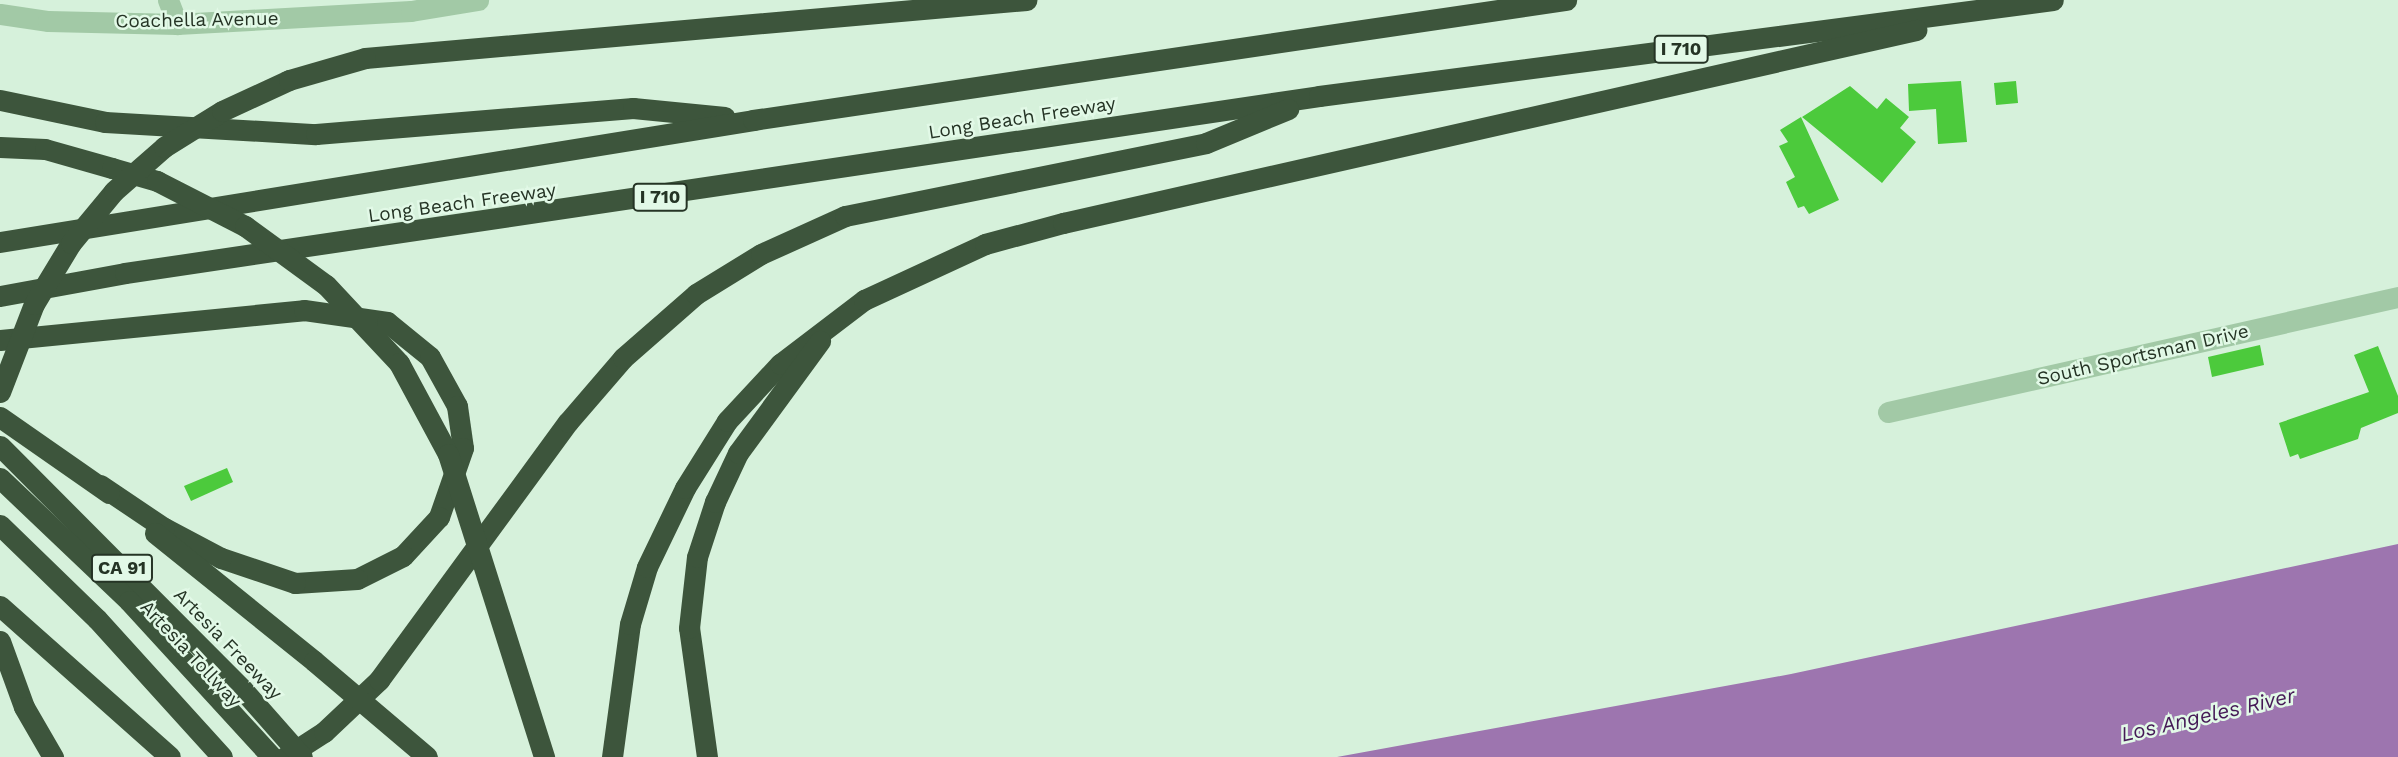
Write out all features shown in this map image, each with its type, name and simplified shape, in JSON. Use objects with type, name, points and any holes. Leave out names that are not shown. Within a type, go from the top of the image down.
[{"type":"highway","points":[[0,392],[34,304],[71,243],[114,191],[164,147],[222,111],[289,80],[365,58],[1026,0]]},
{"type":"highway","name":"Long Beach Freeway","points":[[0,242],[753,120],[1566,0]]},
{"type":"highway","points":[[612,757],[615,713],[630,624],[647,567],[685,488],[727,421],[780,364],[864,300],[985,244],[1063,223],[2048,1]]},
{"type":"highway","name":"Long Beach Freeway","points":[[0,296],[125,273],[1320,96],[2048,1]]},
{"type":"highway","points":[[285,757],[324,732],[379,680],[568,422],[623,358],[696,294],[761,254],[845,216],[1206,143],[1320,96]]},
{"type":"highway","points":[[0,100],[105,122],[316,134],[633,108],[753,120]]},
{"type":"highway","points":[[0,148],[45,149],[157,181],[245,226],[326,285],[399,363],[448,454],[544,757]]},
{"type":"highway","points":[[0,340],[304,310],[387,322],[430,357],[457,406],[463,448],[439,517],[403,556],[357,579],[295,583],[221,558],[164,528],[0,417]]},
{"type":"highway","points":[[707,757],[696,701],[689,628],[697,557],[715,502],[738,453],[836,320]]},
{"type":"highway","name":"Artesia Freeway","points":[[0,446],[243,690],[302,757]]},
{"type":"highway","name":"Artesia Tollway","points":[[0,478],[210,696],[256,757]]},
{"type":"highway","points":[[100,485],[212,583],[314,660],[427,757]]},
{"type":"highway","name":"Artesia Tollway","points":[[0,497],[272,757]]},
{"type":"highway","name":"CA 91","points":[[0,525],[179,706],[222,757]]},
{"type":"highway","points":[[0,606],[18,619],[170,757]]},
{"type":"highway","points":[[0,641],[24,707],[53,757]]},
{"type":"street","points":[[168,0],[177,24]]},
{"type":"street","name":"Coachella Avenue","points":[[11,10],[177,24],[478,0]]},
{"type":"street","name":"South Sportsman Drive","points":[[1888,412],[2398,297]]},
{"type":"water","name":"Los Angeles River","points":[[2398,544],[2398,757],[1337,757],[1791,674]]},
{"type":"building","points":[[1961,81],[1967,142],[1938,144],[1936,109],[1909,111],[1908,84]]},
{"type":"building","points":[[2016,81],[2018,103],[1996,105],[1994,83]]},
{"type":"building","points":[[1850,86],[1877,109],[1886,98],[1909,117],[1900,128],[1916,142],[1882,183],[1802,117]]},
{"type":"building","points":[[1801,117],[1839,200],[1809,214],[1804,206],[1798,208],[1786,182],[1795,177],[1779,146],[1788,142],[1780,130]]},
{"type":"building","points":[[2260,345],[2264,365],[2212,377],[2208,357]]},
{"type":"building","points":[[2378,346],[2398,396],[2398,413],[2361,428],[2358,439],[2300,459],[2298,454],[2290,457],[2279,423],[2369,392],[2354,355]]},
{"type":"building","points":[[227,468],[233,482],[191,501],[184,486]]}]
